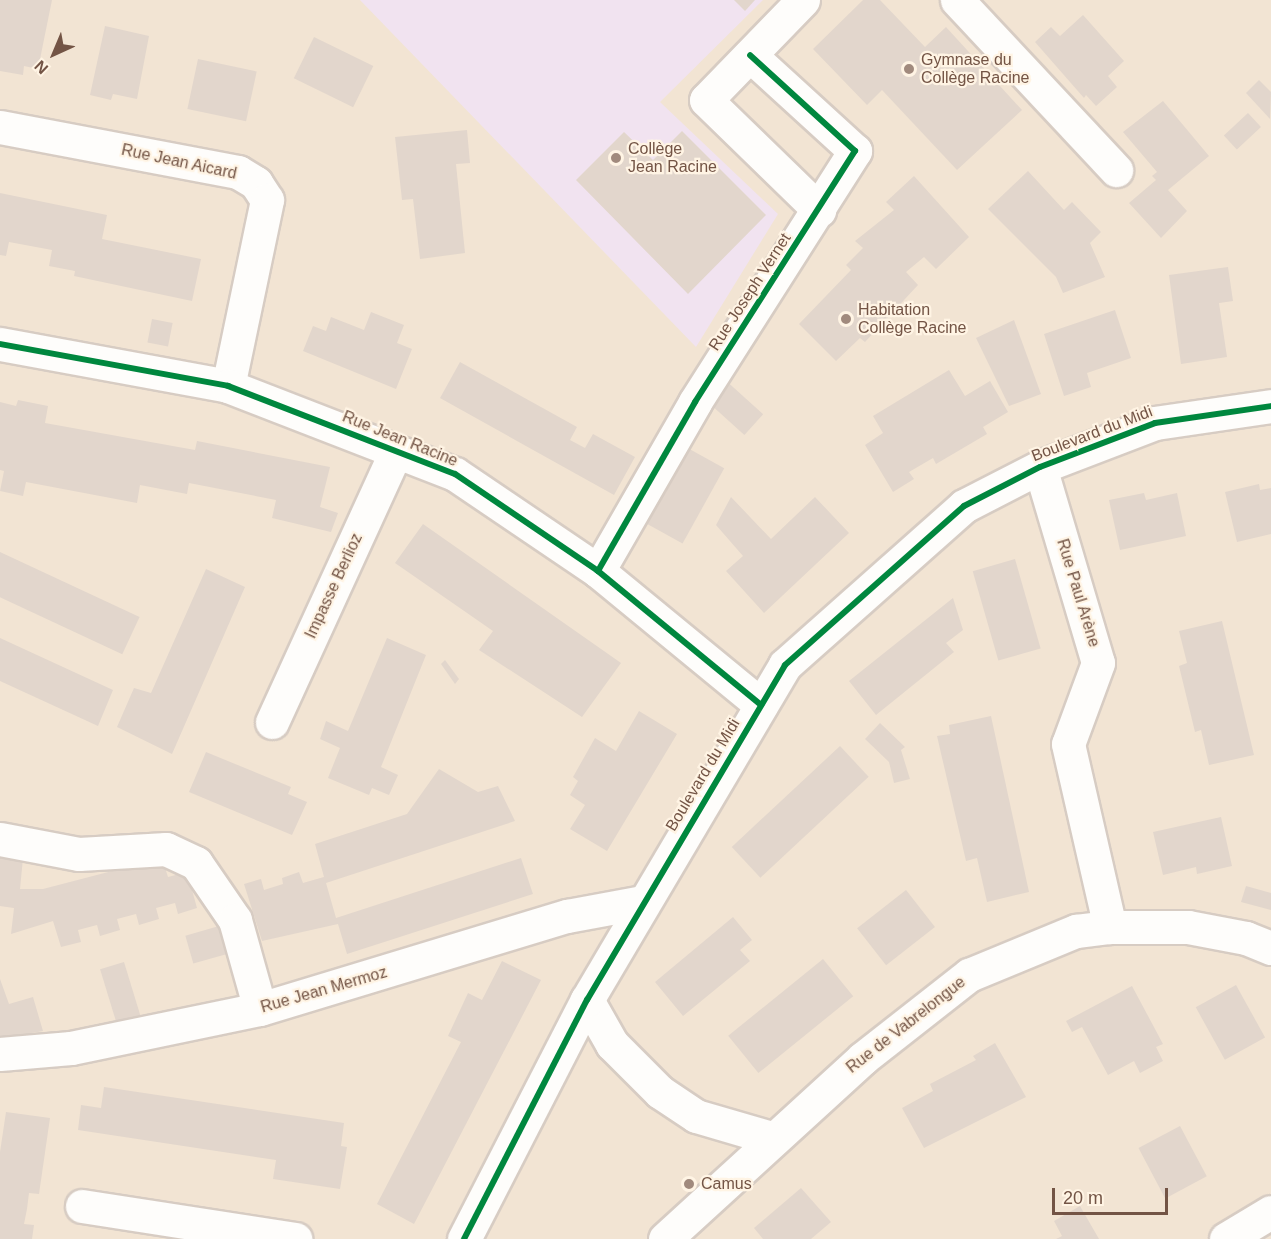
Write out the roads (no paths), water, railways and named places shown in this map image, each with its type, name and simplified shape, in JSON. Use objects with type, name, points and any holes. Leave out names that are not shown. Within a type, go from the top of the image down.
[{"type":"street","points":[[803,0],[706,100],[819,210]]},
{"type":"street","points":[[957,0],[1116,170]]},
{"type":"street","name":"Rue Joseph Vernet","points":[[598,571],[695,402],[855,151],[750,55]]},
{"type":"street","name":"Rue Jean Aicard","points":[[0,127],[238,172],[256,183],[267,200],[228,386]]},
{"type":"street","name":"Rue Jean Racine","points":[[0,344],[228,386],[455,474],[598,571],[761,705]]},
{"type":"street","name":"Boulevard du Midi","points":[[464,1239],[586,1000],[785,665],[964,506],[1040,467],[1155,423],[1271,406]]},
{"type":"street","name":"Impasse Berlioz","points":[[272,722],[396,451]]},
{"type":"street","name":"Rue Paul Arène","points":[[1040,467],[1098,663],[1068,744],[1110,927]]},
{"type":"street","points":[[0,839],[79,854],[166,849],[196,863],[235,920],[260,1009]]},
{"type":"street","name":"Rue Jean Mermoz","points":[[0,1054],[71,1048],[260,1009],[567,916],[643,902]]},
{"type":"street","name":"Rue de Vabrelongue","points":[[665,1239],[771,1138],[862,1058],[969,975],[1076,931],[1110,927],[1188,927],[1246,938],[1271,948]]},
{"type":"street","points":[[586,1000],[612,1044],[660,1092],[696,1116],[771,1138]]},
{"type":"street","points":[[82,1206],[295,1239]]},
{"type":"street","points":[[1226,1239],[1271,1212]]},
{"type":"place","name":"Gymnase du Collège Racine","points":[[909,69]]},
{"type":"place","name":"Collège Jean Racine","points":[[616,158]]},
{"type":"place","name":"Habitation Collège Racine","points":[[846,319]]},
{"type":"place","name":"Camus","points":[[689,1184]]}]
